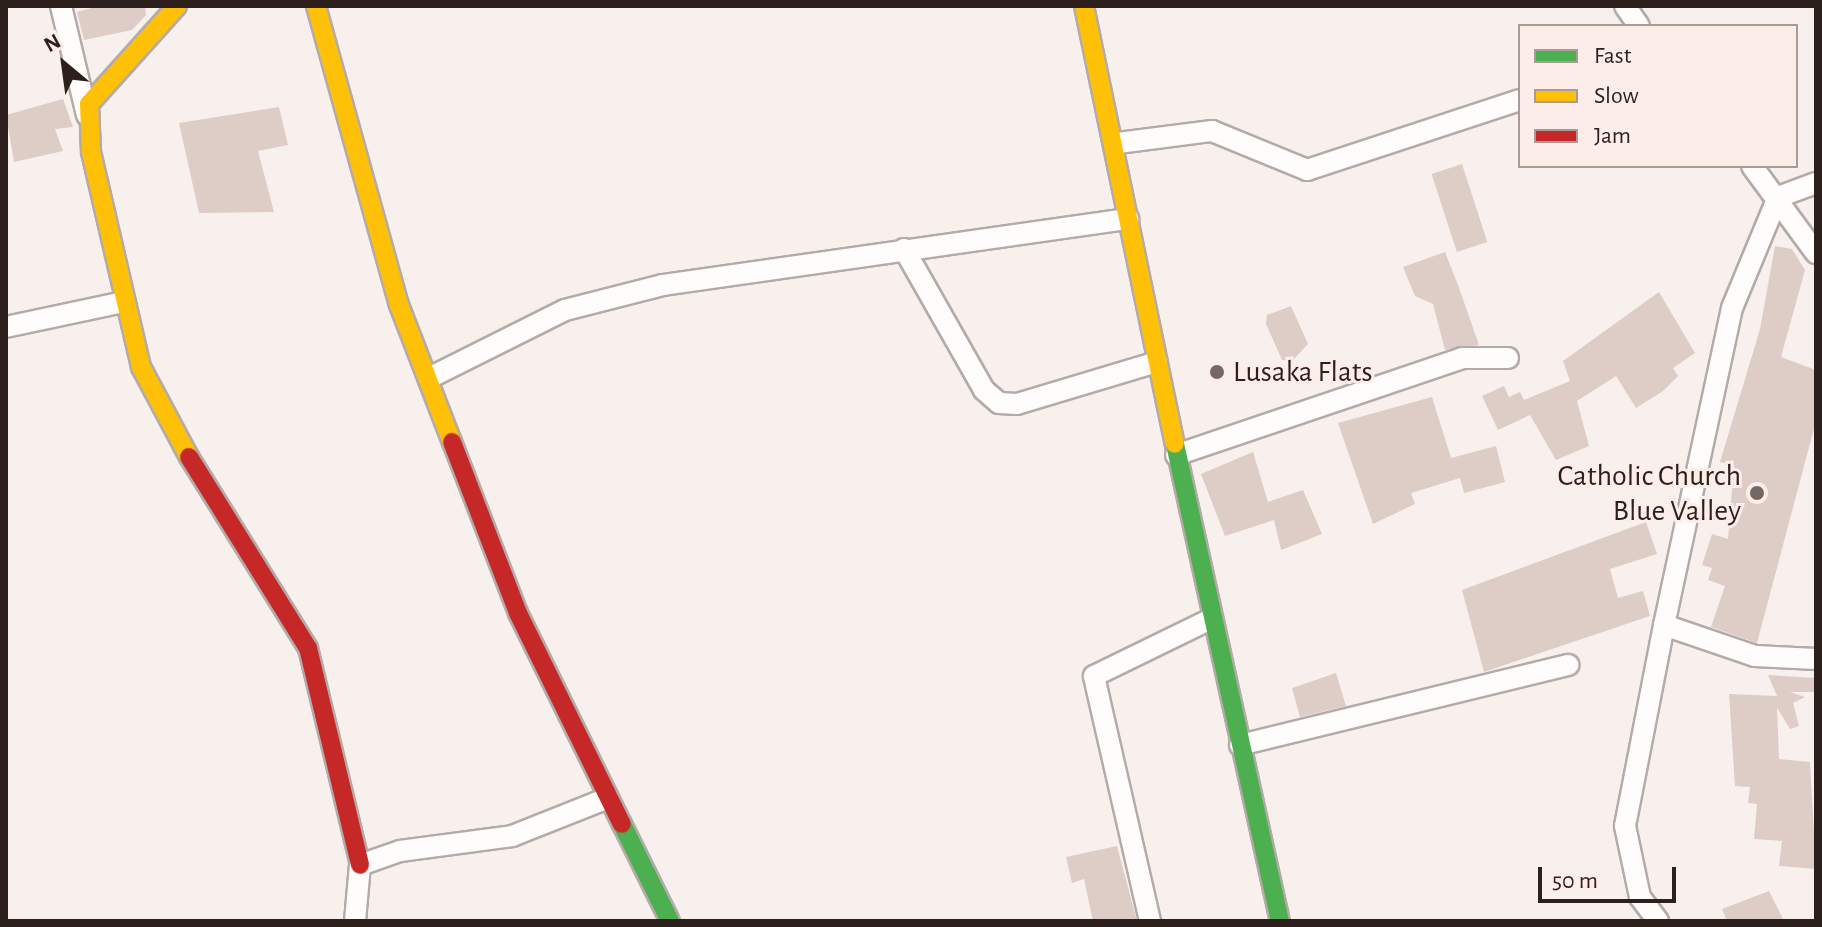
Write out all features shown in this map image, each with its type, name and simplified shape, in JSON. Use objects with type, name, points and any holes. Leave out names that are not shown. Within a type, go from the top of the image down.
[{"type":"street","points":[[61,6],[87,115],[124,302],[141,367],[174,433],[308,648],[360,865],[355,921]]},
{"type":"street","points":[[87,115],[177,6]]},
{"type":"street","points":[[316,6],[399,305],[518,613],[670,921]]},
{"type":"street","points":[[1084,6],[1118,143],[1128,219],[1176,455],[1278,920]]},
{"type":"street","points":[[1625,6],[1638,24]]},
{"type":"street","points":[[1118,143],[1212,131],[1307,170],[1518,101]]},
{"type":"street","points":[[1754,168],[1778,197],[1816,253]]},
{"type":"street","points":[[1658,921],[1640,897],[1625,826],[1664,625],[1732,308],[1778,197],[1816,183]]},
{"type":"street","points":[[429,378],[565,310],[663,285],[1128,219]]},
{"type":"street","points":[[904,249],[984,390],[999,403],[1017,404],[1157,362]]},
{"type":"street","points":[[6,327],[124,302]]},
{"type":"street","points":[[1176,455],[1462,358],[1508,358]]},
{"type":"street","points":[[1150,921],[1094,676],[1211,619]]},
{"type":"street","points":[[1664,625],[1755,656],[1816,659]]},
{"type":"street","points":[[1240,745],[1568,665]]},
{"type":"street","points":[[360,865],[400,851],[512,836],[608,798]]},
{"type":"building","points":[[99,6],[145,6],[146,15],[132,30],[84,40],[77,12]]},
{"type":"building","points":[[63,99],[73,127],[55,129],[63,151],[14,162],[6,115]]},
{"type":"building","points":[[279,107],[288,145],[258,151],[274,212],[199,213],[179,123]]},
{"type":"building","points":[[1462,164],[1487,242],[1457,252],[1432,174]]},
{"type":"building","points":[[1775,246],[1792,249],[1805,270],[1781,357],[1816,370],[1816,421],[1757,643],[1711,627],[1725,586],[1708,580],[1712,568],[1702,565],[1712,534],[1728,539],[1734,465],[1720,462],[1760,329]]},
{"type":"building","points":[[1445,252],[1479,345],[1445,350],[1433,304],[1415,296],[1403,267]]},
{"type":"building","points":[[1659,292],[1695,353],[1673,368],[1678,376],[1663,391],[1636,408],[1616,376],[1577,401],[1589,446],[1556,460],[1530,415],[1498,430],[1482,396],[1504,386],[1509,397],[1520,392],[1524,400],[1570,381],[1563,361]]},
{"type":"building","points":[[1291,306],[1308,344],[1293,360],[1282,360],[1266,324],[1267,315]]},
{"type":"building","points":[[1432,397],[1451,458],[1496,446],[1505,482],[1464,493],[1460,478],[1411,493],[1415,504],[1373,524],[1338,423]]},
{"type":"building","points":[[1253,452],[1268,502],[1303,490],[1322,534],[1281,550],[1274,520],[1225,536],[1201,474]]},
{"type":"building","points":[[1646,522],[1657,554],[1610,569],[1618,598],[1643,591],[1650,616],[1484,672],[1462,590]]},
{"type":"building","points":[[1336,673],[1346,706],[1300,717],[1292,688]]},
{"type":"building","points":[[1768,675],[1816,678],[1816,692],[1790,692],[1805,697],[1793,703],[1799,726],[1790,729],[1777,708],[1779,759],[1810,762],[1816,869],[1779,866],[1782,841],[1754,839],[1757,804],[1748,803],[1750,787],[1735,786],[1729,694],[1777,696]]},
{"type":"building","points":[[1117,846],[1137,921],[1093,921],[1084,879],[1072,883],[1066,857]]},
{"type":"building","points":[[1769,891],[1784,921],[1727,921],[1722,909]]},
{"type":"traffic: fast","points":[[1175,444],[1280,921]]},
{"type":"traffic: fast","points":[[622,824],[670,921]]},
{"type":"traffic: slow","points":[[177,6],[89,104],[91,152],[141,367],[189,457]]},
{"type":"traffic: slow","points":[[316,6],[399,305],[452,442]]},
{"type":"traffic: slow","points":[[1084,6],[1175,444]]},
{"type":"traffic: jam","points":[[452,442],[518,613],[622,824]]},
{"type":"traffic: jam","points":[[189,457],[308,648],[360,865]]},
{"type":"place","name":"Lusaka Flats","points":[[1217,372]]},
{"type":"place","name":"Catholic Church Blue Valley","points":[[1757,493]]}]
